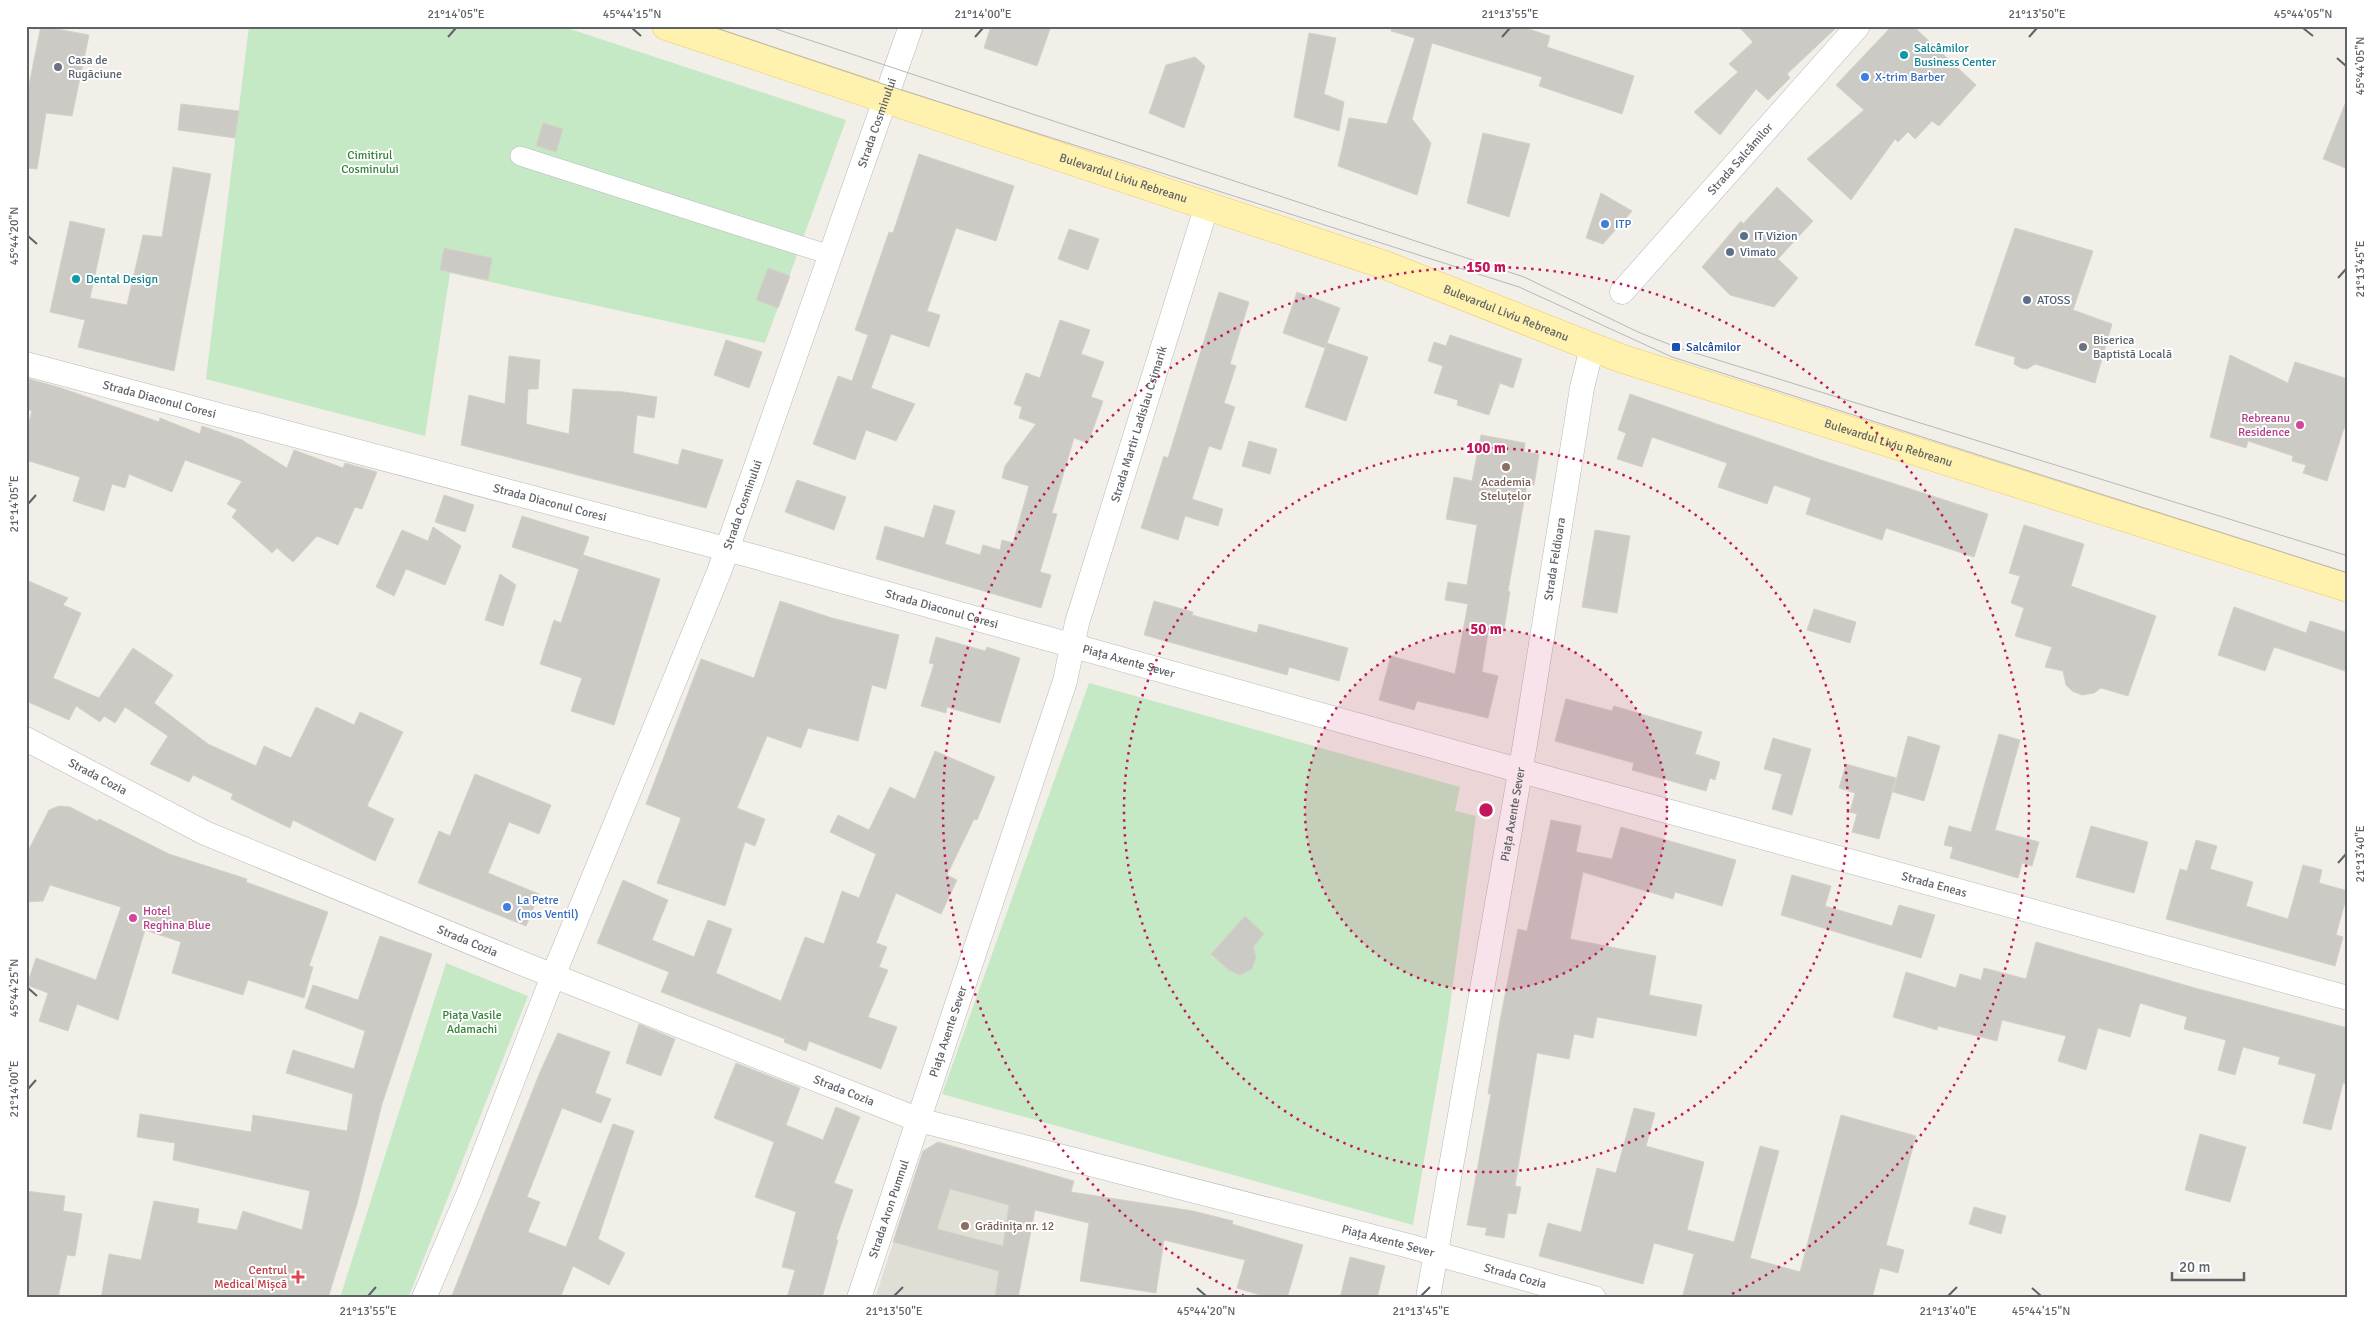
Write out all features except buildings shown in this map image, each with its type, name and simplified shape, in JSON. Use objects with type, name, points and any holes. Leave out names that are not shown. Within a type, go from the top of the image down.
[{"type":"main road","name":"Bulevardul Liviu Rebreanu","points":[[666,26],[885,97],[1385,265],[1620,358],[2348,588]]},
{"type":"street","name":"Strada Cosminului","points":[[553,976],[728,549],[911,26]]},
{"type":"street","name":"Strada Salcâmilor","points":[[1622,292],[1858,26]]},
{"type":"street","points":[[520,156],[830,255]]},
{"type":"street","name":"Strada Martir Ladislau Csimarik","points":[[1072,646],[1077,623],[1207,205]]},
{"type":"street","name":"Strada Feldioara","points":[[1520,771],[1582,388],[1592,347]]},
{"type":"street","name":"Strada Diaconul Coresi","points":[[26,364],[728,549],[1072,646]]},
{"type":"street","name":"Piața Axente Sever","points":[[1072,646],[1520,771],[1436,1254],[919,1120],[1065,681],[1072,646]]},
{"type":"street","name":"Strada Cozia","points":[[26,739],[205,833],[553,976],[919,1120]]},
{"type":"street","name":"Strada Eneas","points":[[1520,771],[2348,998]]},
{"type":"street","points":[[424,1298],[470,1190],[553,976]]},
{"type":"street","name":"Strada Aron Pumnul","points":[[859,1298],[919,1120]]},
{"type":"street","points":[[1428,1298],[1436,1254]]},
{"type":"street","name":"Strada Cozia","points":[[1436,1254],[1594,1298]]},
{"type":"shaded area","name":"Grădinița nr. 12","points":[[923,1151],[1042,1173],[1018,1298],[875,1298]]},
{"type":"green space","name":"Cimitirul Cosminului","points":[[249,26],[561,26],[846,120],[765,343],[450,273],[425,436],[206,379]]},
{"type":"green space","points":[[1089,683],[1460,787],[1455,811],[1476,816],[1448,1020],[1413,1225],[942,1094]]},
{"type":"green space","name":"Piața Vasile Adamachi","points":[[446,963],[528,996],[408,1298],[340,1298]]},
{"type":"tram line","points":[[710,26],[889,86],[1519,287],[1672,357],[2348,573]]},
{"type":"tram line","points":[[767,26],[1524,277],[1638,332],[1676,347],[2348,556]]},
{"type":"place","name":"Salcâmilor Business Center","points":[[1904,55]]},
{"type":"place","name":"Casa de Rugăciune","points":[[58,67]]},
{"type":"place","name":"X-trim Barber","points":[[1865,77]]},
{"type":"place","name":"ITP","points":[[1605,224]]},
{"type":"place","name":"IT Vizion","points":[[1744,236]]},
{"type":"place","name":"Vimato","points":[[1730,252]]},
{"type":"place","name":"Dental Design","points":[[76,279]]},
{"type":"place","name":"ATOSS","points":[[2027,300]]},
{"type":"place","name":"Salcâmilor","points":[[1676,347]]},
{"type":"place","name":"Biserica Baptistă Locală","points":[[2083,347]]},
{"type":"place","name":"Rebreanu Residence","points":[[2300,425]]},
{"type":"place","name":"Academia Steluțelor","points":[[1506,467]]},
{"type":"place","name":"La Petre (mos Ventil)","points":[[507,907]]},
{"type":"place","name":"Hotel Reghina Blue","points":[[133,918]]},
{"type":"place","name":"Grădinița nr. 12","points":[[965,1226]]},
{"type":"place","name":"Centrul Medical Mișcă","points":[[298,1277]]}]
